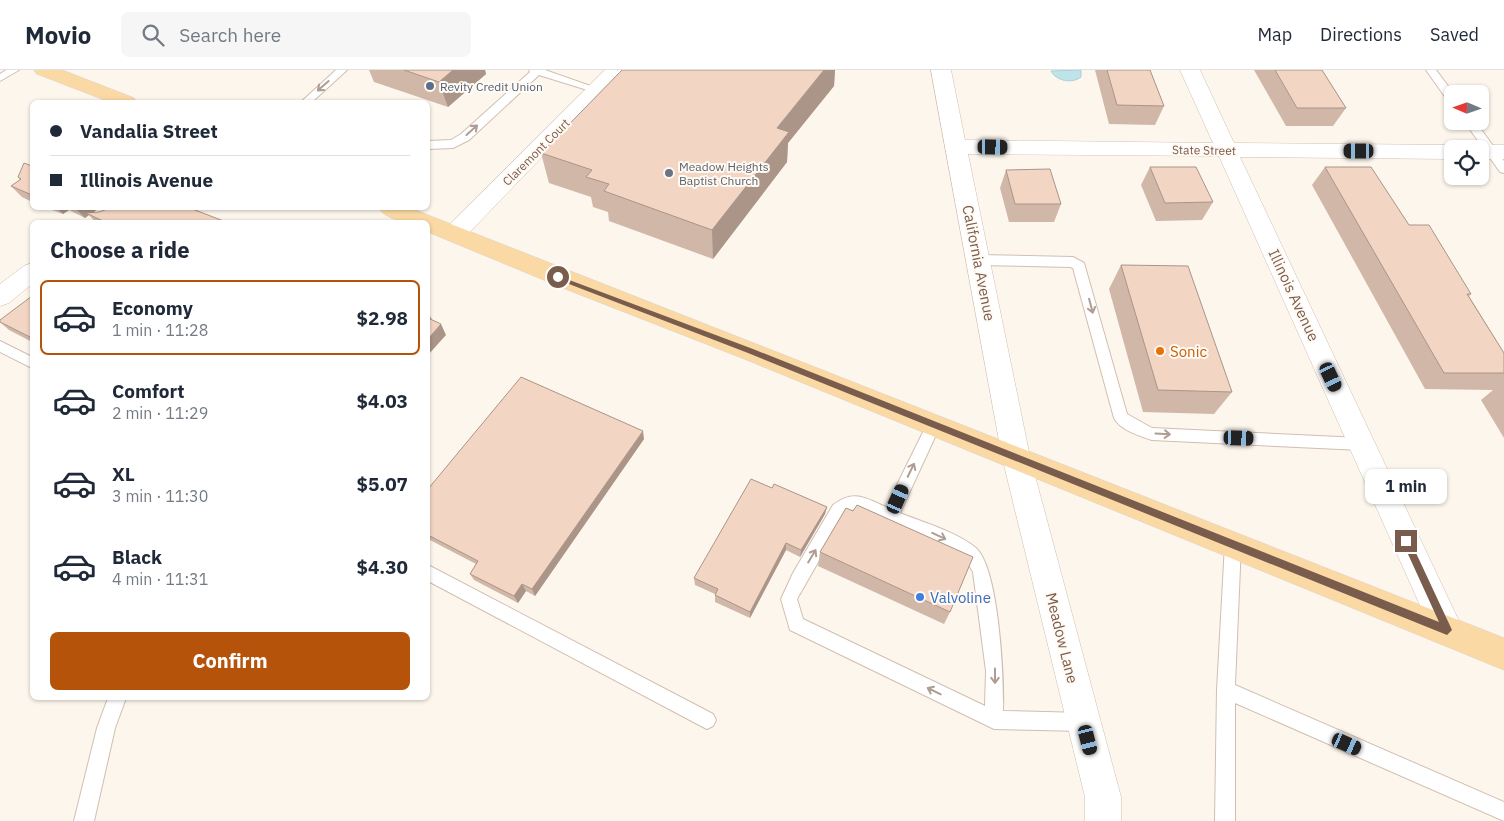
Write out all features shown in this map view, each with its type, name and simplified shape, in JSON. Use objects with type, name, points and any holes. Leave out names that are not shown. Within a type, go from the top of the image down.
[{"type":"main road","points":[[44,70],[122,100]]},
{"type":"main road","points":[[395,210],[420,220]]},
{"type":"main road","points":[[430,224],[576,284],[934,424],[1504,654]]},
{"type":"street","name":"Claremont Court","points":[[455,234],[616,70]]},
{"type":"street","name":"California Avenue","points":[[941,70],[1016,457]]},
{"type":"street","name":"Illinois Avenue","points":[[1190,70],[1447,630]]},
{"type":"street","name":"State Street","points":[[956,147],[1444,152]]},
{"type":"street","points":[[0,297],[30,274]]},
{"type":"street","name":"Meadow Lane","points":[[1016,457],[1103,797],[1103,821]]},
{"type":"lane","points":[[0,78],[14,70]]},
{"type":"lane","points":[[307,100],[342,70]]},
{"type":"lane","points":[[430,145],[453,144],[465,137],[535,70],[597,90]]},
{"type":"lane","points":[[1430,70],[1444,89]]},
{"type":"lane","points":[[1476,130],[1495,156]]},
{"type":"lane","points":[[978,260],[1073,262],[1079,266],[1121,418],[1140,430],[1152,434],[1361,444]]},
{"type":"lane","points":[[0,346],[30,362]]},
{"type":"lane","points":[[891,514],[934,424]]},
{"type":"lane","points":[[994,720],[995,671],[980,571],[972,555],[962,547],[891,514],[858,502],[848,503],[839,510],[799,578],[789,599],[796,624],[994,720],[1084,722]]},
{"type":"lane","points":[[1225,821],[1226,690],[1233,544]]},
{"type":"lane","points":[[430,574],[707,720]]},
{"type":"lane","points":[[1226,690],[1504,812]]},
{"type":"lane","points":[[84,821],[106,728],[116,700]]},
{"type":"water","points":[[1081,70],[1081,77],[1069,81],[1060,79],[1051,71]]},
{"type":"building","points":[[404,70],[453,70],[439,82]]},
{"type":"building","name":"Meadow Heights Baptist Church","points":[[622,70],[824,70],[777,128],[789,132],[712,230],[604,191],[609,184],[586,177],[592,170],[541,153]]},
{"type":"building","points":[[1107,70],[1150,70],[1164,106],[1117,105]]},
{"type":"building","points":[[1275,70],[1322,70],[1346,108],[1297,108]]},
{"type":"building","points":[[24,163],[30,165],[30,194],[11,186],[21,179],[18,177]]},
{"type":"building","points":[[1150,167],[1196,167],[1213,202],[1165,203]]},
{"type":"building","points":[[1325,167],[1371,167],[1409,225],[1429,225],[1471,294],[1467,294],[1504,353],[1504,373],[1444,373]]},
{"type":"building","points":[[1050,169],[1061,204],[1015,204],[1006,170]]},
{"type":"building","points":[[104,210],[195,210],[221,220],[101,220],[86,213]]},
{"type":"building","points":[[1121,265],[1188,266],[1232,392],[1158,390]]},
{"type":"building","points":[[30,298],[30,337],[0,322],[0,320]]},
{"type":"building","points":[[430,319],[441,324],[430,337]]},
{"type":"building","points":[[521,377],[643,431],[532,589],[522,584],[514,596],[470,574],[478,561],[430,536],[430,487]]},
{"type":"building","points":[[751,479],[772,488],[774,484],[827,507],[801,550],[786,543],[750,612],[715,595],[718,589],[694,578]]},
{"type":"building","name":"Valvoline","points":[[857,505],[973,557],[950,612],[820,552],[846,508],[853,511]]},
{"type":"place","name":"Revity Credit Union","points":[[430,86]]},
{"type":"place","name":"Meadow Heights Baptist Church","points":[[669,173]]},
{"type":"place","name":"Sonic","points":[[1160,351]]},
{"type":"place","name":"Valvoline","points":[[920,597]]},
{"type":"route","points":[[558,277],[750,351],[1447,630],[1406,541]]}]
